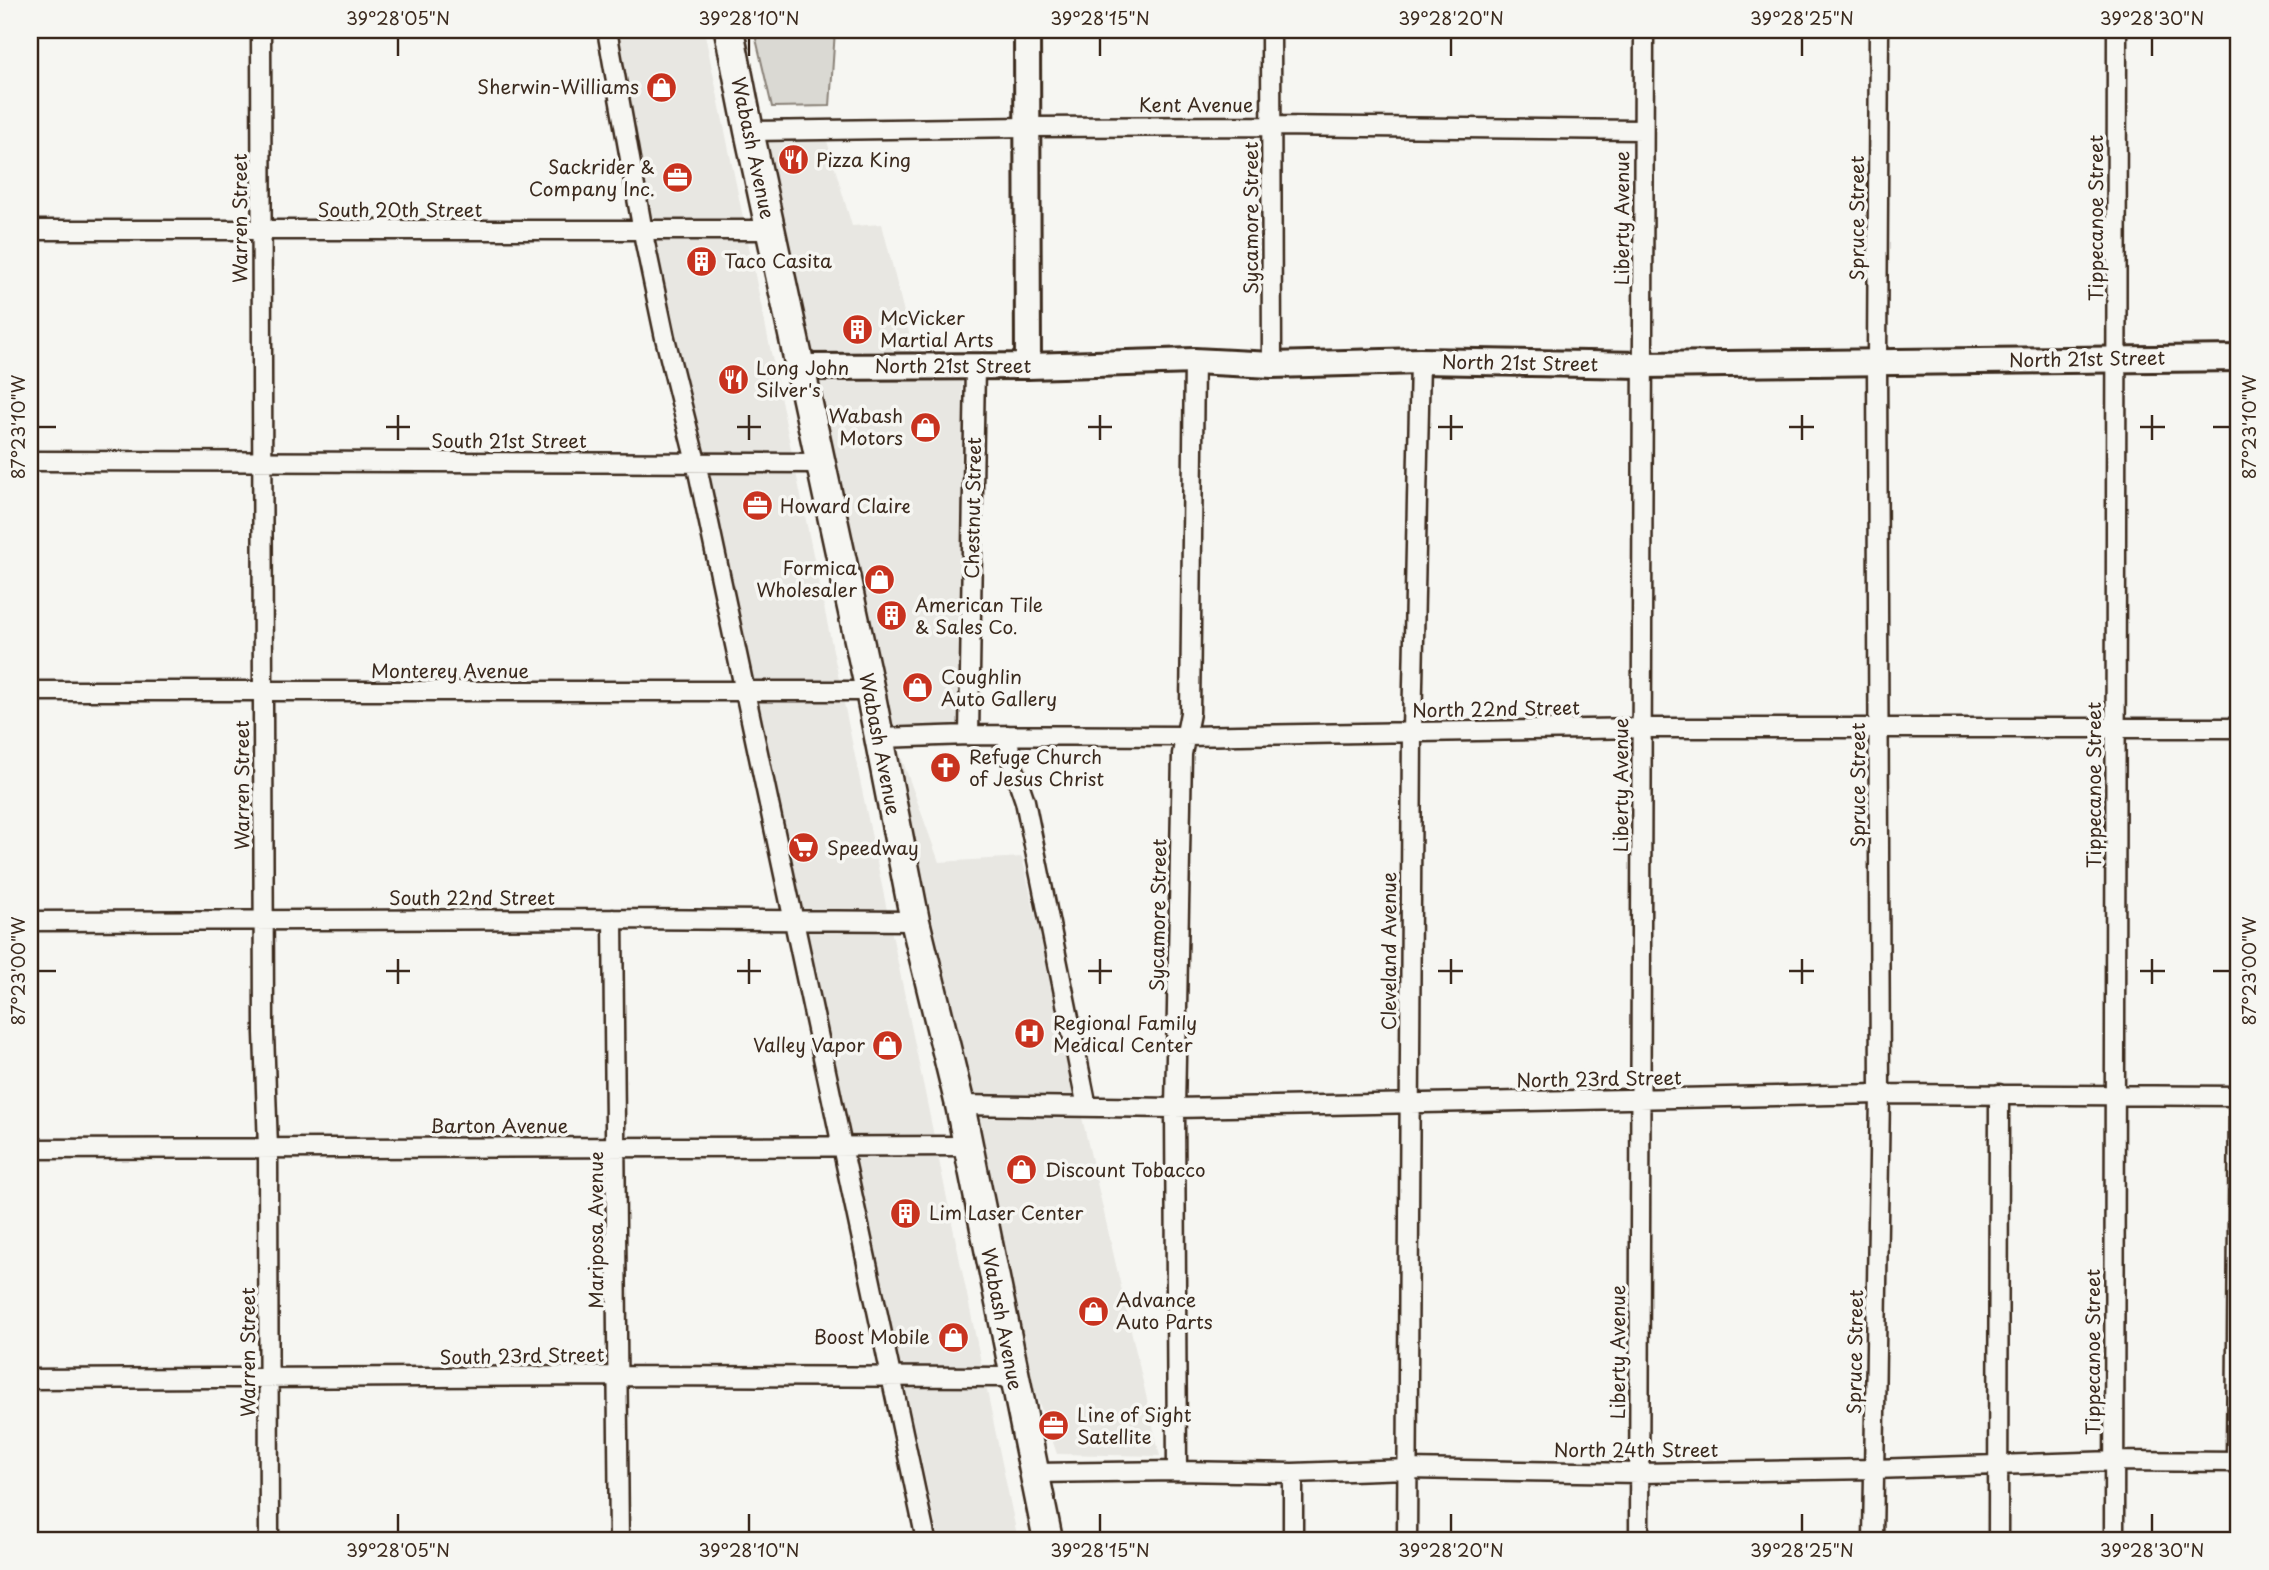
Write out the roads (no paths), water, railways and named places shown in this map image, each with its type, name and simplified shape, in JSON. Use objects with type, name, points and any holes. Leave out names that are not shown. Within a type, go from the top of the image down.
[{"type":"main road","name":"Wabash Avenue","points":[[729,30],[880,738],[915,920],[960,1105],[1048,1540]]},
{"type":"street","name":"Warren Street","points":[[261,30],[263,920],[268,1148],[269,1540]]},
{"type":"street","points":[[607,30],[642,230],[696,462],[926,1540]]},
{"type":"street","points":[[1027,30],[1028,366]]},
{"type":"street","name":"Sycamore Street","points":[[1271,30],[1272,365]]},
{"type":"street","name":"Liberty Avenue","points":[[1639,1540],[1644,30]]},
{"type":"street","name":"Spruce Street","points":[[1873,1540],[1880,1094],[1877,361],[1879,30]]},
{"type":"street","name":"Tippecanoe Street","points":[[2114,1540],[2117,30]]},
{"type":"street","name":"Kent Avenue","points":[[749,131],[1271,126],[1643,130]]},
{"type":"street","name":"South 20th Street","points":[[30,230],[771,230]]},
{"type":"street","name":"North 21st Street","points":[[801,367],[1028,366],[1194,361],[1272,365],[1420,361],[1643,365],[2239,358]]},
{"type":"street","name":"Sycamore Street","points":[[1177,1471],[1175,1108],[1182,754],[1190,713],[1194,361]]},
{"type":"street","name":"Cleveland Avenue","points":[[1407,1540],[1412,731],[1420,361]]},
{"type":"street","name":"Chestnut Street","points":[[969,735],[975,366]]},
{"type":"street","name":"South 21st Street","points":[[30,461],[820,463]]},
{"type":"street","name":"Monterey Avenue","points":[[30,691],[870,691]]},
{"type":"street","name":"North 22nd Street","points":[[880,738],[1642,728],[2239,728]]},
{"type":"street","points":[[1008,735],[1011,760],[1025,802],[1087,1107]]},
{"type":"street","name":"Mariposa Avenue","points":[[613,919],[619,1540]]},
{"type":"street","name":"South 22nd Street","points":[[30,920],[915,920]]},
{"type":"street","name":"North 23rd Street","points":[[960,1105],[1175,1108],[1880,1094],[2239,1096]]},
{"type":"street","points":[[1998,1540],[1999,1094]]},
{"type":"street","points":[[2238,1462],[2239,1096]]},
{"type":"street","name":"Barton Avenue","points":[[30,1149],[968,1146]]},
{"type":"street","name":"South 23rd Street","points":[[30,1379],[1014,1377]]},
{"type":"street","name":"North 24th Street","points":[[1034,1473],[1293,1473],[1407,1469],[1639,1473],[2114,1461],[2238,1462]]},
{"type":"street","points":[[1293,1473],[1293,1540]]},
{"type":"place","name":"Sherwin-Williams","points":[[662,87]]},
{"type":"place","name":"Pizza King","points":[[793,160]]},
{"type":"place","name":"Sackrider & Company Inc.","points":[[678,178]]},
{"type":"place","name":"Taco Casita","points":[[701,261]]},
{"type":"place","name":"McVicker Martial Arts","points":[[857,329]]},
{"type":"place","name":"Long John Silver's","points":[[733,379]]},
{"type":"place","name":"Wabash Motors","points":[[926,427]]},
{"type":"place","name":"Howard Claire","points":[[757,506]]},
{"type":"place","name":"Formica Wholesaler","points":[[880,579]]},
{"type":"place","name":"American Tile & Sales Co.","points":[[892,616]]},
{"type":"place","name":"Coughlin Auto Gallery","points":[[918,688]]},
{"type":"place","name":"Refuge Church of Jesus Christ","points":[[946,768]]},
{"type":"place","name":"Speedway","points":[[804,848]]},
{"type":"place","name":"Regional Family Medical Center","points":[[1030,1034]]},
{"type":"place","name":"Valley Vapor","points":[[888,1045]]},
{"type":"place","name":"Discount Tobacco","points":[[1022,1170]]},
{"type":"place","name":"Lim Laser Center","points":[[906,1213]]},
{"type":"place","name":"Advance Auto Parts","points":[[1093,1311]]},
{"type":"place","name":"Boost Mobile","points":[[953,1337]]},
{"type":"place","name":"Line of Sight Satellite","points":[[1054,1426]]}]
